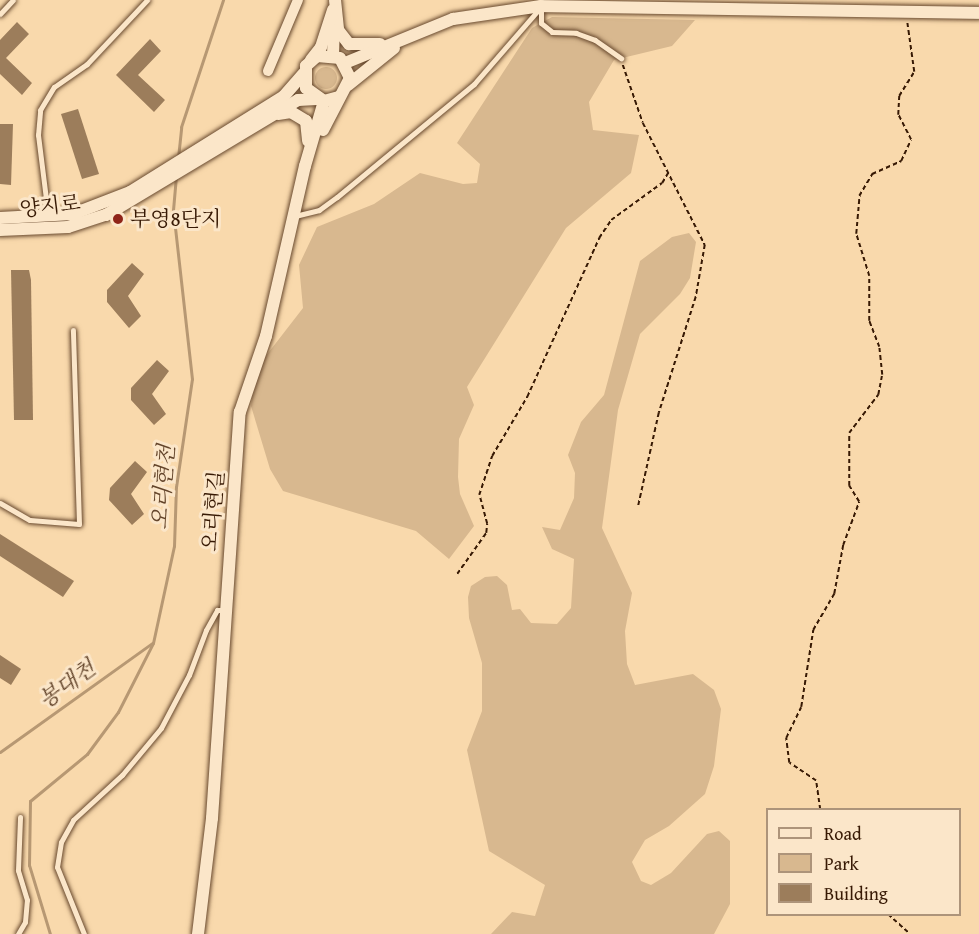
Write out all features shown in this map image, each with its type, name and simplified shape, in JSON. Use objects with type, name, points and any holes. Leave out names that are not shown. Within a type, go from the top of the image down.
[{"type":"street","points":[[268,71],[298,0]]},
{"type":"street","points":[[335,0],[338,30],[349,44],[399,43]]},
{"type":"street","points":[[333,55],[335,0]]},
{"type":"street","points":[[236,132],[294,88],[321,46],[335,0]]},
{"type":"street","points":[[345,63],[399,43],[453,19],[542,3],[714,5],[979,13]]},
{"type":"street","points":[[305,166],[339,97],[348,86],[399,43]]},
{"type":"street","points":[[311,60],[333,55],[345,63],[348,86]]},
{"type":"street","points":[[304,73],[306,88],[320,100]]},
{"type":"street","points":[[236,132],[273,115],[298,100],[339,97]]},
{"type":"street","name":"오리현길","points":[[198,934],[212,818],[224,610],[240,412],[266,336],[320,100]]},
{"type":"street","points":[[273,115],[291,112],[306,121],[310,132],[305,166]]},
{"type":"street","name":"양지로","points":[[0,230],[48,223],[91,221],[236,132]]},
{"type":"street","name":"양지로","points":[[0,218],[48,223]]},
{"type":"lane","points":[[0,14],[13,0]]},
{"type":"lane","points":[[48,223],[38,135],[40,110],[54,87],[87,64],[147,0]]},
{"type":"lane","points":[[542,3],[541,23],[552,32],[576,33],[595,40],[621,58]]},
{"type":"lane","points":[[294,216],[319,210],[338,197],[474,84],[542,3]]},
{"type":"lane","points":[[0,503],[30,520],[79,524],[73,330]]},
{"type":"lane","points":[[84,934],[57,867],[61,842],[73,820],[122,775],[161,728],[189,675],[206,630],[217,610],[224,610]]},
{"type":"lane","points":[[18,934],[25,922],[27,900],[18,870],[20,817]]},
{"type":"path","points":[[820,808],[816,781],[789,763],[786,738],[801,707],[813,630],[834,594],[843,545],[859,502],[849,486],[849,433],[878,395],[882,375],[879,347],[869,321],[869,276],[856,234],[859,196],[872,174],[901,161],[911,140],[898,115],[898,96],[914,72],[906,12]]},
{"type":"path","points":[[621,58],[643,123],[699,226],[705,245],[703,266],[659,412],[638,508]]},
{"type":"path","points":[[457,574],[486,533],[488,524],[479,495],[492,456],[527,397],[599,238],[611,220],[662,183],[669,172]]},
{"type":"path","points":[[889,916],[910,934]]},
{"type":"green space","points":[[552,17],[695,20],[672,46],[614,60],[589,102],[593,130],[639,135],[631,173],[566,228],[467,387],[474,405],[459,439],[458,477],[460,494],[474,526],[449,559],[416,531],[283,491],[270,469],[251,406],[255,370],[303,308],[299,265],[317,227],[374,204],[420,173],[463,184],[477,183],[480,164],[457,143],[532,28]]},
{"type":"green space","points":[[322,67],[330,67],[337,74],[337,82],[330,89],[322,89],[315,82],[315,74]]},
{"type":"green space","points":[[689,233],[696,242],[690,278],[680,294],[640,334],[618,410],[602,528],[632,593],[625,631],[627,664],[635,685],[693,674],[714,690],[721,709],[714,766],[705,794],[669,826],[645,840],[632,862],[641,881],[651,885],[671,873],[707,834],[719,831],[730,841],[730,904],[714,934],[491,934],[512,912],[535,916],[545,885],[489,851],[467,750],[482,711],[482,663],[469,618],[468,597],[471,586],[485,577],[497,576],[507,585],[512,610],[520,609],[531,623],[557,624],[571,608],[574,559],[552,549],[542,527],[560,530],[574,498],[575,473],[568,455],[581,422],[604,395],[640,261],[672,237]]},
{"type":"building","points":[[17,22],[29,34],[6,58],[32,83],[22,95],[0,74],[0,40]]},
{"type":"building","points":[[150,39],[161,51],[138,75],[165,100],[154,112],[116,75]]},
{"type":"building","points":[[78,109],[99,174],[82,179],[61,114]]},
{"type":"building","points":[[0,124],[13,124],[11,185],[0,184]]},
{"type":"building","points":[[132,263],[144,274],[128,296],[141,316],[129,328],[107,302],[107,290]]},
{"type":"building","points":[[11,270],[29,270],[31,280],[33,420],[14,420]]},
{"type":"building","points":[[157,360],[169,371],[152,394],[166,414],[154,425],[131,400],[131,388]]},
{"type":"building","points":[[135,461],[147,472],[131,494],[144,514],[132,525],[109,500],[110,488]]},
{"type":"building","points":[[0,534],[74,581],[63,597],[0,556]]},
{"type":"building","points":[[0,655],[21,669],[11,685],[0,678]]},
{"type":"waterway","name":"오리현천","points":[[178,158],[181,127],[223,0]]},
{"type":"waterway","name":"오리현천","points":[[50,934],[29,865],[30,801],[87,754],[118,712],[153,643],[174,546],[176,487],[192,379],[173,210],[176,177]]},
{"type":"waterway","name":"봉대천","points":[[0,752],[152,643]]},
{"type":"place","name":"부영8단지","points":[[118,219]]}]
